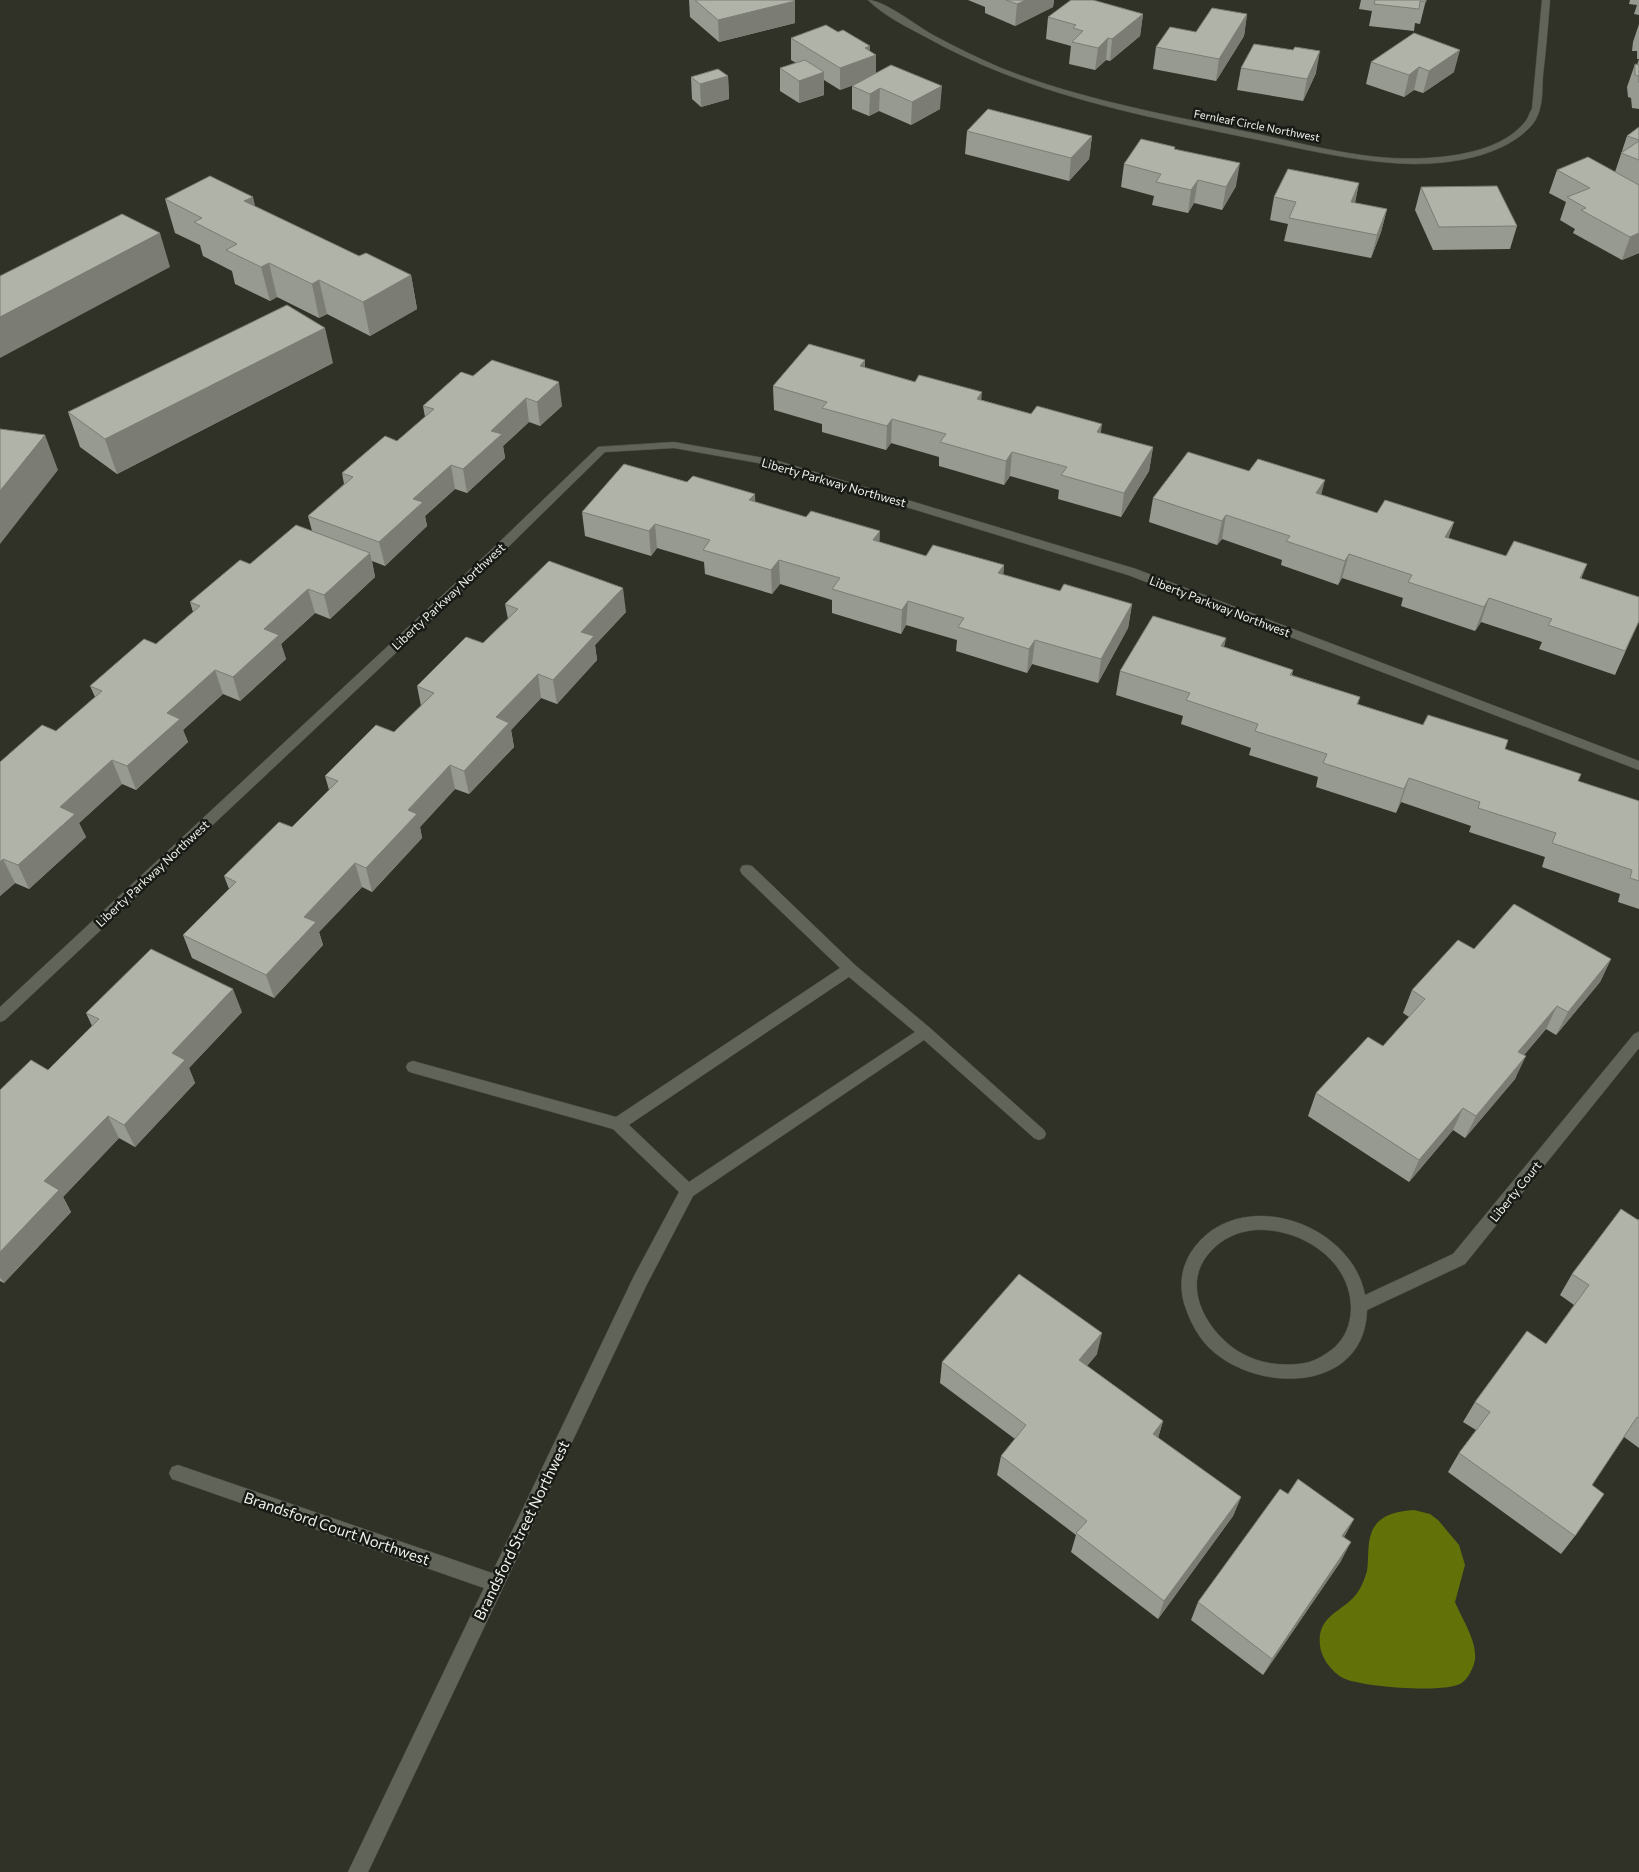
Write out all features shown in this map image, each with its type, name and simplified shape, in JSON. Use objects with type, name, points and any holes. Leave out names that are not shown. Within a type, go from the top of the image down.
[{"type":"street","name":"Fernleaf Circle Northwest","points":[[872,0],[939,42],[999,70],[1082,98],[1153,116],[1359,157],[1416,161],[1468,155],[1493,147],[1514,137],[1528,124],[1536,109],[1546,0]]},
{"type":"street","name":"Liberty Parkway Northwest","points":[[0,1016],[487,560],[602,449],[674,445],[771,462],[800,470],[1132,572],[1639,766]]},
{"type":"street","points":[[747,870],[850,969],[925,1032],[1040,1134]]},
{"type":"street","points":[[618,1124],[850,969]]},
{"type":"street","points":[[413,1067],[618,1124],[688,1191],[925,1032]]},
{"type":"street","name":"Liberty Court","points":[[1360,1304],[1459,1259],[1639,1038]]},
{"type":"street","name":"Brandsford Street Northwest","points":[[358,1872],[640,1281],[688,1191]]},
{"type":"street","points":[[1273,1223],[1305,1232],[1332,1250],[1352,1275],[1360,1304],[1357,1330],[1343,1352],[1319,1367],[1290,1373],[1258,1369],[1230,1356],[1206,1334],[1192,1309],[1188,1282],[1196,1256],[1215,1236],[1242,1225],[1273,1223]]},
{"type":"street","name":"Brandsford Court Northwest","points":[[178,1473],[495,1583]]},
{"type":"shaded area","points":[[1414,1510],[1430,1514],[1438,1520],[1459,1545],[1465,1565],[1455,1602],[1474,1645],[1475,1659],[1472,1669],[1466,1680],[1460,1684],[1437,1688],[1401,1688],[1366,1684],[1343,1678],[1331,1668],[1322,1655],[1320,1636],[1322,1628],[1325,1622],[1353,1598],[1360,1589],[1367,1571],[1371,1534],[1378,1522],[1388,1515]]},
{"type":"building","points":[[695,0],[793,0],[795,1],[718,20]]},
{"type":"building","points":[[1006,0],[1026,0],[1017,4]]},
{"type":"building","points":[[1071,0],[1093,0],[1143,14],[1112,39],[1108,38],[1098,48],[1072,42],[1083,31],[1073,28],[1076,25],[1048,17]]},
{"type":"building","points":[[1375,0],[1426,0],[1426,2],[1420,1],[1419,9],[1374,4]]},
{"type":"building","points":[[1212,8],[1247,14],[1219,59],[1156,47],[1170,27],[1196,32]]},
{"type":"building","points":[[826,25],[838,32],[843,30],[870,46],[865,48],[876,55],[840,68],[791,38]]},
{"type":"building","points":[[1414,33],[1460,50],[1429,71],[1419,67],[1409,75],[1371,62]]},
{"type":"building","points":[[1254,44],[1293,50],[1295,47],[1320,51],[1307,79],[1241,68]]},
{"type":"building","points":[[805,60],[824,72],[799,81],[780,68]]},
{"type":"building","points":[[1635,64],[1639,65],[1639,76],[1635,75]]},
{"type":"building","points":[[891,65],[942,86],[912,102],[880,88],[870,94],[852,86]]},
{"type":"building","points":[[718,69],[728,76],[700,84],[691,77]]},
{"type":"building","points":[[988,109],[1092,136],[1071,158],[967,131]]},
{"type":"building","points":[[1639,127],[1639,140],[1627,136]]},
{"type":"building","points":[[1141,139],[1175,147],[1174,149],[1240,163],[1226,187],[1198,180],[1191,190],[1156,182],[1161,174],[1124,164]]},
{"type":"building","points":[[1639,141],[1639,160],[1621,153]]},
{"type":"building","points":[[1588,157],[1639,185],[1639,233],[1630,237],[1581,210],[1586,208],[1567,197],[1590,188],[1557,170]]},
{"type":"building","points":[[1288,169],[1359,183],[1351,202],[1387,209],[1377,235],[1289,218],[1296,202],[1274,197]]},
{"type":"building","points":[[210,176],[253,197],[244,201],[359,256],[366,253],[411,275],[363,302],[319,280],[312,284],[269,263],[261,267],[226,250],[237,244],[194,222],[202,218],[165,199]]},
{"type":"building","points":[[1497,186],[1517,226],[1439,227],[1421,187]]},
{"type":"building","points":[[122,214],[160,233],[0,317],[0,276]]},
{"type":"building","points":[[287,305],[325,328],[105,439],[68,412]]},
{"type":"building","points":[[809,344],[865,360],[860,366],[915,382],[919,375],[982,392],[977,399],[1031,414],[1037,406],[1102,424],[1097,432],[1153,447],[1124,493],[1061,475],[1067,467],[1012,452],[1006,461],[940,442],[946,434],[892,419],[887,426],[822,408],[827,402],[773,386]]},
{"type":"building","points":[[492,360],[559,382],[537,402],[526,398],[491,431],[502,434],[463,469],[451,465],[413,499],[423,502],[379,542],[308,516],[353,477],[342,473],[385,436],[397,441],[434,409],[423,406],[461,372],[473,376]]},
{"type":"building","points":[[0,429],[45,435],[0,491]]},
{"type":"building","points":[[1188,452],[1249,471],[1258,459],[1325,480],[1316,493],[1377,513],[1385,500],[1454,522],[1445,537],[1506,556],[1514,541],[1587,564],[1580,578],[1639,597],[1639,621],[1625,651],[1548,625],[1552,619],[1489,598],[1484,607],[1408,582],[1412,575],[1349,554],[1345,561],[1286,541],[1290,536],[1226,515],[1222,521],[1153,498]]},
{"type":"building","points":[[624,464],[687,482],[693,476],[755,494],[749,500],[806,517],[811,511],[880,531],[873,540],[926,556],[933,545],[1004,565],[998,573],[1060,591],[1064,584],[1132,604],[1101,659],[1035,640],[1029,649],[958,627],[964,618],[908,601],[902,610],[832,589],[840,578],[779,560],[771,570],[703,550],[710,540],[655,524],[649,531],[582,512]]},
{"type":"building","points":[[296,525],[370,553],[324,595],[308,589],[264,629],[279,635],[233,677],[215,670],[167,713],[180,719],[127,766],[112,760],[60,807],[75,814],[18,865],[3,859],[0,862],[0,762],[42,725],[56,731],[102,691],[90,686],[144,639],[156,644],[200,606],[190,602],[240,560],[250,564]]},
{"type":"building","points":[[549,561],[623,588],[581,632],[594,636],[553,680],[538,674],[496,717],[509,723],[464,771],[450,765],[408,810],[417,814],[366,868],[355,863],[304,917],[316,922],[266,975],[183,935],[236,882],[224,876],[279,822],[292,827],[338,781],[325,776],[376,725],[394,732],[434,693],[417,686],[466,637],[483,643],[518,609],[505,604]]},
{"type":"building","points":[[1153,616],[1226,638],[1221,646],[1293,670],[1290,675],[1360,697],[1357,704],[1423,725],[1428,715],[1508,740],[1505,749],[1581,774],[1578,781],[1639,801],[1639,881],[1630,878],[1632,870],[1552,843],[1556,833],[1478,808],[1480,802],[1409,778],[1404,789],[1323,763],[1327,754],[1255,731],[1258,724],[1186,700],[1190,693],[1120,671]]},
{"type":"building","points":[[1514,904],[1611,959],[1568,1012],[1557,1006],[1518,1052],[1526,1056],[1476,1116],[1463,1108],[1419,1160],[1316,1093],[1368,1037],[1383,1046],[1425,999],[1412,990],[1458,940],[1474,949]]},
{"type":"building","points":[[151,949],[233,989],[172,1053],[185,1060],[124,1125],[108,1116],[44,1181],[59,1190],[0,1252],[0,1090],[31,1060],[48,1070],[99,1019],[86,1013]]},
{"type":"building","points":[[1621,1209],[1639,1219],[1639,1418],[1637,1417],[1592,1485],[1604,1494],[1575,1536],[1459,1453],[1490,1412],[1475,1402],[1527,1331],[1546,1344],[1589,1285],[1572,1274]]},
{"type":"building","points":[[1019,1274],[1102,1333],[1079,1360],[1163,1421],[1153,1434],[1241,1497],[1164,1601],[1076,1533],[1087,1521],[1001,1456],[1026,1425],[942,1362]]},
{"type":"building","points":[[1298,1479],[1354,1519],[1342,1536],[1351,1542],[1272,1659],[1198,1602],[1280,1489],[1288,1494]]}]
